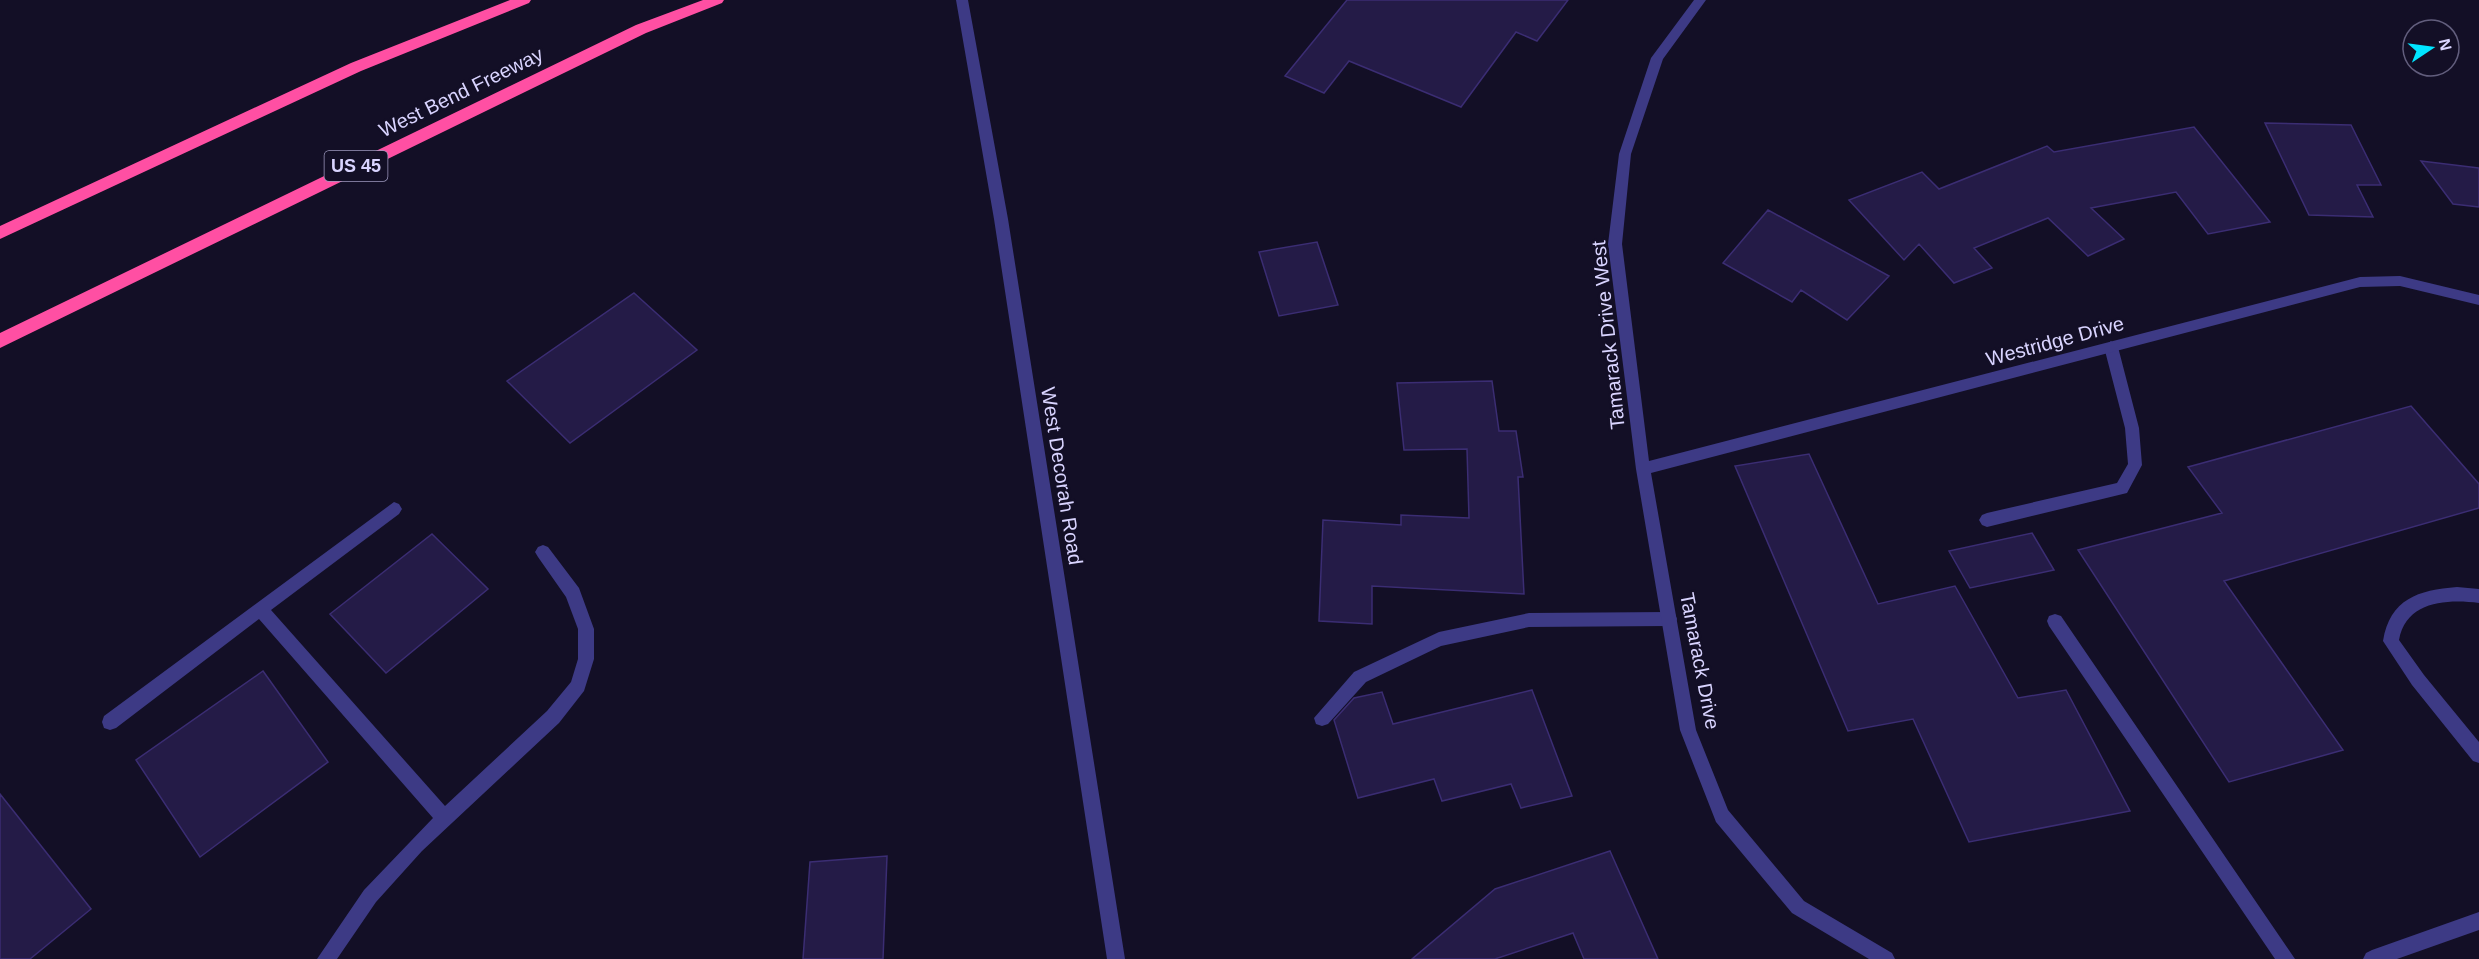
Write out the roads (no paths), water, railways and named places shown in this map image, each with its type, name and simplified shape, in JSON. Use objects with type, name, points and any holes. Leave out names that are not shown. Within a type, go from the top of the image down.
[{"type":"highway","points":[[0,233],[356,67],[524,0]]},
{"type":"highway","name":"West Bend Freeway","points":[[0,341],[641,29],[717,0]]},
{"type":"street","name":"West Decorah Road","points":[[962,0],[1002,231],[1116,959]]},
{"type":"street","name":"Tamarack Drive West","points":[[1643,469],[1615,244],[1624,154],[1657,58],[1700,0]]},
{"type":"street","name":"Westridge Drive","points":[[1643,469],[2360,282],[2400,281],[2479,300]]},
{"type":"street","points":[[1987,520],[2122,488],[2135,465],[2132,428],[2111,347]]},
{"type":"street","name":"Tamarack Drive","points":[[1643,469],[1688,730],[1722,816],[1798,907],[1886,959]]},
{"type":"street","points":[[110,722],[394,509]]},
{"type":"street","points":[[326,959],[370,896],[416,845],[553,717],[578,686],[586,659],[586,629],[573,592],[543,552]]},
{"type":"street","points":[[2479,596],[2440,594],[2411,606],[2396,621],[2391,641],[2418,680],[2479,755]]},
{"type":"street","points":[[260,609],[444,818]]},
{"type":"street","points":[[1322,718],[1360,677],[1438,639],[1529,620],[1669,619]]},
{"type":"street","points":[[2055,621],[2286,959]]},
{"type":"street","points":[[2372,959],[2479,921]]}]
